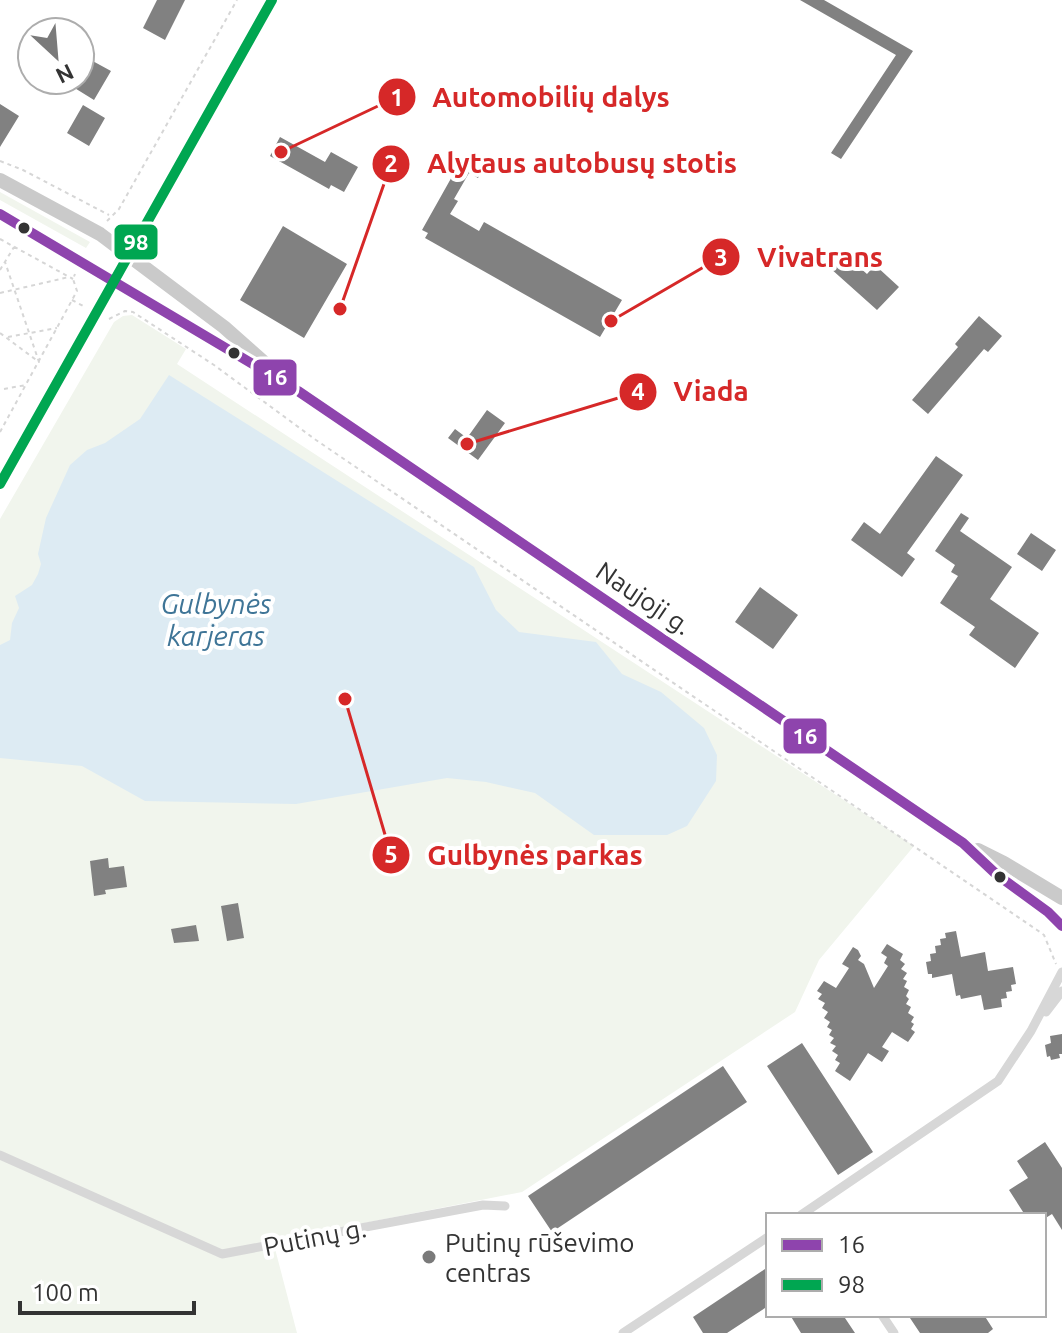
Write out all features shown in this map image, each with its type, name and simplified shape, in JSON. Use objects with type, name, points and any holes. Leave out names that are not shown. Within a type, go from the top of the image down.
[{"type":"main road","points":[[0,484],[272,0]]},
{"type":"main road","name":"Naujoji g.","points":[[0,180],[100,234],[224,327],[298,391]]},
{"type":"main road","name":"Naujoji g.","points":[[0,214],[298,391],[963,843],[1004,863],[1062,898]]},
{"type":"main road","name":"Naujoji g.","points":[[963,843],[996,874],[1062,926]]},
{"type":"street","points":[[1031,1031],[1062,970]]},
{"type":"street","points":[[813,1212],[988,1090],[998,1081],[1062,991]]},
{"type":"street","name":"Putinų g.","points":[[0,1155],[222,1254],[483,1205],[505,1206]]},
{"type":"street","points":[[623,1333],[766,1238]]},
{"type":"path","points":[[100,234],[110,215],[119,209],[237,0]]},
{"type":"path","points":[[0,161],[110,215]]},
{"type":"path","points":[[0,239],[71,278],[77,291],[0,432]]},
{"type":"path","points":[[0,270],[14,247]]},
{"type":"path","points":[[5,262],[39,362]]},
{"type":"path","points":[[0,293],[71,278],[82,263]]},
{"type":"path","points":[[72,300],[111,320],[125,311],[133,312],[214,365],[316,440],[1037,930],[1044,935],[1053,960],[1062,970]]},
{"type":"path","points":[[7,337],[58,327]]},
{"type":"path","points":[[0,333],[39,362]]},
{"type":"path","points":[[4,389],[27,385]]},
{"type":"shaded area","points":[[0,192],[90,242],[86,248],[0,200]]},
{"type":"shaded area","points":[[132,315],[186,349],[177,364],[914,846],[819,960],[795,1012],[522,1192],[273,1241],[297,1333],[0,1333],[0,519],[114,322]]},
{"type":"water","name":"Gulbynės karjeras","points":[[169,375],[474,567],[496,610],[519,632],[596,642],[622,674],[661,692],[704,728],[717,755],[716,781],[687,826],[667,835],[594,835],[535,793],[486,782],[447,778],[296,804],[145,801],[82,766],[0,758],[0,645],[10,640],[12,623],[19,608],[15,596],[32,585],[38,574],[41,564],[38,554],[46,518],[70,465],[87,450],[105,443],[140,419]]},
{"type":"building","points":[[157,0],[185,0],[165,40],[143,28]]},
{"type":"building","points":[[800,0],[824,0],[913,51],[841,159],[831,153],[896,55]]},
{"type":"building","points":[[96,63],[111,71],[94,100],[88,96],[96,96]]},
{"type":"building","points":[[0,104],[19,116],[0,147]]},
{"type":"building","points":[[83,105],[105,118],[89,146],[67,133]]},
{"type":"building","points":[[280,137],[325,162],[331,152],[358,167],[344,192],[331,185],[329,189],[270,156]]},
{"type":"building","points":[[463,157],[483,168],[478,178],[469,173],[454,199],[458,201],[450,214],[479,231],[484,222],[622,300],[600,337],[425,238],[428,233],[422,230]]},
{"type":"building","points":[[283,226],[347,264],[304,338],[240,300]]},
{"type":"building","points":[[843,253],[867,274],[875,265],[899,287],[877,310],[830,268]]},
{"type":"building","points":[[979,316],[1002,336],[988,352],[984,349],[928,414],[912,400],[958,347],[955,344]]},
{"type":"building","points":[[487,410],[505,423],[478,460],[448,438],[455,429],[467,438]]},
{"type":"building","points":[[936,456],[963,475],[907,553],[915,559],[902,577],[851,540],[864,522],[880,534]]},
{"type":"building","points":[[961,513],[969,518],[960,531],[1012,567],[990,599],[1039,633],[1015,668],[969,635],[975,627],[940,603],[958,576],[951,572],[955,565],[935,551]]},
{"type":"building","points":[[1031,533],[1056,550],[1042,571],[1017,554]]},
{"type":"building","points":[[760,587],[798,615],[773,649],[735,622]]},
{"type":"building","points":[[108,858],[109,868],[124,866],[127,887],[105,890],[106,894],[94,896],[90,861]]},
{"type":"building","points":[[238,903],[244,938],[227,941],[221,906]]},
{"type":"building","points":[[196,925],[199,941],[174,943],[171,929]]},
{"type":"building","points":[[956,931],[961,957],[985,952],[988,971],[1013,967],[1016,984],[1011,985],[1012,991],[1006,992],[1007,998],[1001,999],[1002,1007],[984,1010],[981,995],[961,999],[960,995],[956,996],[952,974],[932,978],[932,974],[928,974],[926,962],[931,961],[930,954],[936,953],[935,946],[941,945],[940,939],[946,938],[945,933]]},
{"type":"building","points":[[887,944],[903,954],[900,960],[905,964],[901,969],[907,973],[903,979],[907,981],[904,987],[909,990],[906,1004],[911,1007],[908,1013],[914,1017],[911,1029],[915,1032],[908,1042],[892,1032],[882,1047],[889,1051],[882,1062],[868,1053],[850,1081],[835,1071],[840,1063],[835,1060],[838,1055],[832,1051],[836,1046],[830,1043],[834,1038],[829,1035],[832,1030],[827,1027],[830,1022],[824,1018],[828,1012],[822,1008],[825,1003],[818,999],[822,994],[817,991],[824,981],[836,988],[849,968],[842,964],[853,947],[858,950],[861,956],[858,960],[864,964],[874,988],[888,966],[884,963],[887,957],[881,953]]},
{"type":"building","points":[[1062,1034],[1062,1054],[1059,1054],[1060,1058],[1051,1060],[1050,1056],[1047,1057],[1045,1045],[1051,1043],[1050,1036]]},
{"type":"building","points":[[802,1043],[873,1152],[838,1175],[767,1066]]},
{"type":"building","points":[[723,1066],[747,1102],[552,1232],[528,1196]]},
{"type":"building","points":[[1045,1142],[1062,1168],[1062,1230],[1052,1214],[1046,1218],[1046,1213],[1024,1213],[1009,1190],[1028,1178],[1017,1161]]},
{"type":"building","points":[[766,1268],[766,1307],[727,1333],[703,1333],[693,1317]]},
{"type":"building","points":[[791,1317],[844,1317],[855,1333],[801,1333]]},
{"type":"building","points":[[909,1317],[985,1317],[993,1329],[988,1333],[920,1333]]},
{"type":"transit line","name":"98","points":[[0,484],[272,0]]},
{"type":"transit line","name":"16","points":[[0,214],[298,391],[963,843],[996,874],[1062,926]]},
{"type":"place","name":"Automobilių dalys","points":[[281,152]]},
{"type":"place","name":"Alytaus autobusų stotis","points":[[340,309]]},
{"type":"place","name":"Vivatrans","points":[[611,321]]},
{"type":"place","name":"Viada","points":[[467,444]]},
{"type":"place","name":"Gulbynės parkas","points":[[345,699]]},
{"type":"place","name":"Putinų rūševimo centras","points":[[429,1257]]}]
